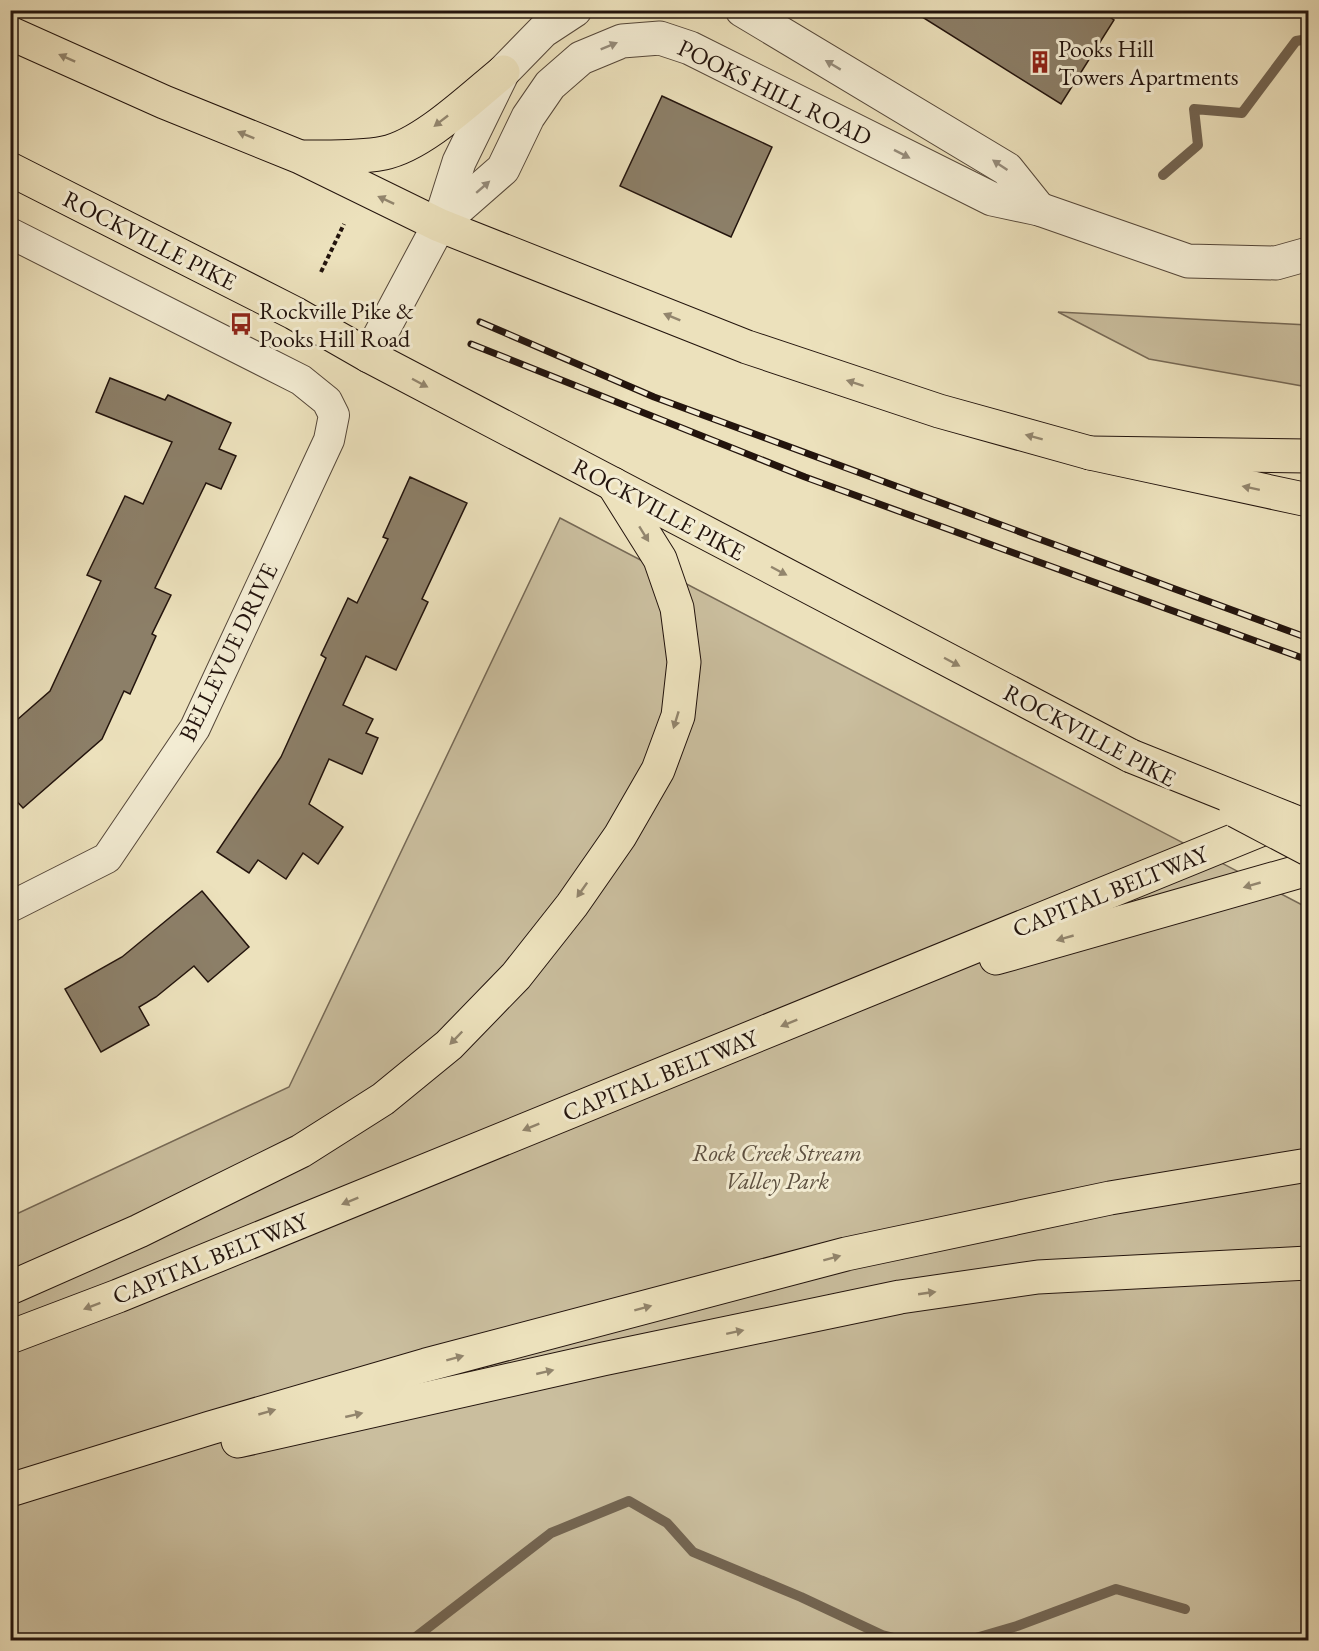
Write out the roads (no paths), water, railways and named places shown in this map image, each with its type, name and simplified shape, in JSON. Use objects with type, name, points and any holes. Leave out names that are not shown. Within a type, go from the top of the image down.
[{"type":"main road","points":[[10,33],[164,102],[300,158],[439,225],[747,347],[939,411],[1090,453],[1308,500]]},
{"type":"main road","points":[[300,158],[353,157],[386,152],[424,135],[503,72]]},
{"type":"main road","name":"ROCKVILLE PIKE","points":[[10,169],[294,313],[369,356],[1308,849]]},
{"type":"main road","points":[[1090,453],[1308,456]]},
{"type":"main road","points":[[10,1288],[139,1231],[291,1156],[383,1099],[449,1045],[516,976],[572,905],[620,836],[658,770],[678,716],[684,662],[677,608],[660,559],[613,484]]},
{"type":"main road","points":[[1131,756],[1308,827]]},
{"type":"main road","name":"CAPITAL BELTWAY","points":[[10,1337],[118,1296],[1308,810]]},
{"type":"main road","points":[[844,1001],[1308,869]]},
{"type":"main road","points":[[10,1491],[210,1428],[426,1365],[846,1254],[1110,1198],[1308,1166]]},
{"type":"main road","points":[[10,1491],[591,1362],[900,1297],[1038,1277],[1308,1263]]},
{"type":"street","name":"POOKS HILL ROAD","points":[[369,356],[439,225],[459,162],[503,72],[543,31],[575,10]]},
{"type":"street","name":"POOKS HILL ROAD","points":[[742,10],[1007,169],[1039,209]]},
{"type":"street","name":"POOKS HILL ROAD","points":[[439,225],[502,170],[528,117],[550,85],[581,58],[622,41],[660,38],[690,48],[992,199],[1039,209],[1188,261],[1276,263],[1308,254]]},
{"type":"street","name":"BELLEVUE DRIVE","points":[[10,233],[301,380],[327,401],[334,416],[329,440],[195,728],[107,858],[10,907]]},
{"type":"waterway","points":[[1163,175],[1198,145],[1194,109],[1242,113],[1296,41],[1308,39]]},
{"type":"waterway","points":[[412,1640],[551,1533],[629,1501],[667,1523],[693,1552],[801,1597],[882,1635],[902,1640]]},
{"type":"waterway","points":[[969,1640],[1017,1626],[1116,1589],[1185,1609]]},
{"type":"railway","points":[[480,322],[654,397],[1308,638]]},
{"type":"railway","points":[[471,344],[805,477],[1308,660]]},
{"type":"place","name":"Pooks Hill Towers Apartments","points":[[1040,62]]},
{"type":"place","name":"Rockville Pike & Pooks Hill Road","points":[[241,324]]},
{"type":"park label","name":"Rock Creek Stream Valley Park","points":[[777,1166]]}]
